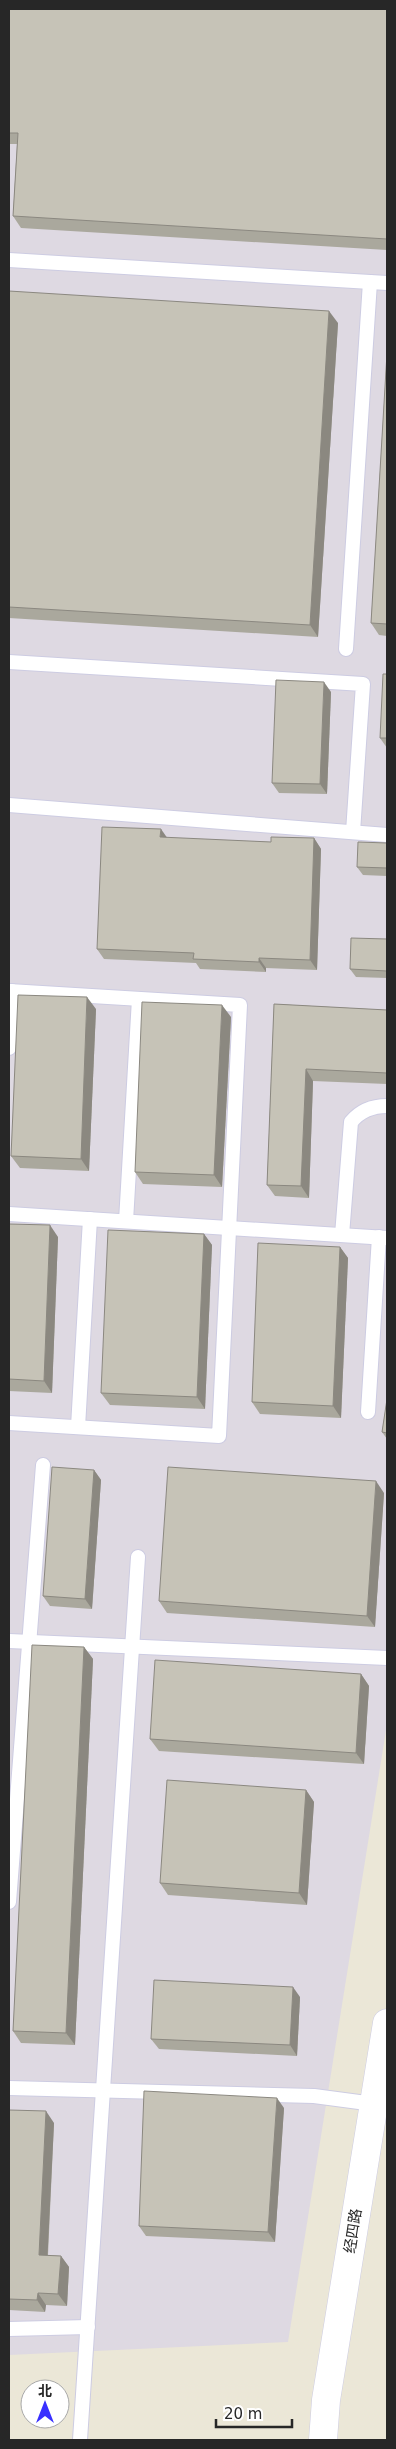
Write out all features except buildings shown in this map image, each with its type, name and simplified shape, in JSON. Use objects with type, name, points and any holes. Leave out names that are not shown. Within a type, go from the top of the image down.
[{"type":"street","name":"经四路","points":[[322,2440],[326,2400],[387,2023]]},
{"type":"lane","points":[[9,260],[387,283]]},
{"type":"lane","points":[[346,649],[370,282]]},
{"type":"lane","points":[[9,662],[363,684],[353,832]]},
{"type":"lane","points":[[9,806],[387,835]]},
{"type":"lane","points":[[9,1048],[10,991],[240,1005],[219,1436],[9,1423]]},
{"type":"lane","points":[[126,1222],[139,999]]},
{"type":"lane","points":[[342,1235],[351,1122],[358,1114],[369,1109],[387,1106]]},
{"type":"lane","points":[[9,1214],[383,1238],[368,1412]]},
{"type":"lane","points":[[78,1427],[90,1219]]},
{"type":"lane","points":[[9,1902],[43,1465]]},
{"type":"lane","points":[[80,2440],[138,1557]]},
{"type":"lane","points":[[9,1641],[387,1658]]},
{"type":"lane","points":[[9,2088],[314,2096],[374,2104]]},
{"type":"lane","points":[[9,2329],[88,2327]]},
{"type":"shaded area","points":[[9,9],[387,9],[387,1724],[288,2342],[9,2355]]}]
